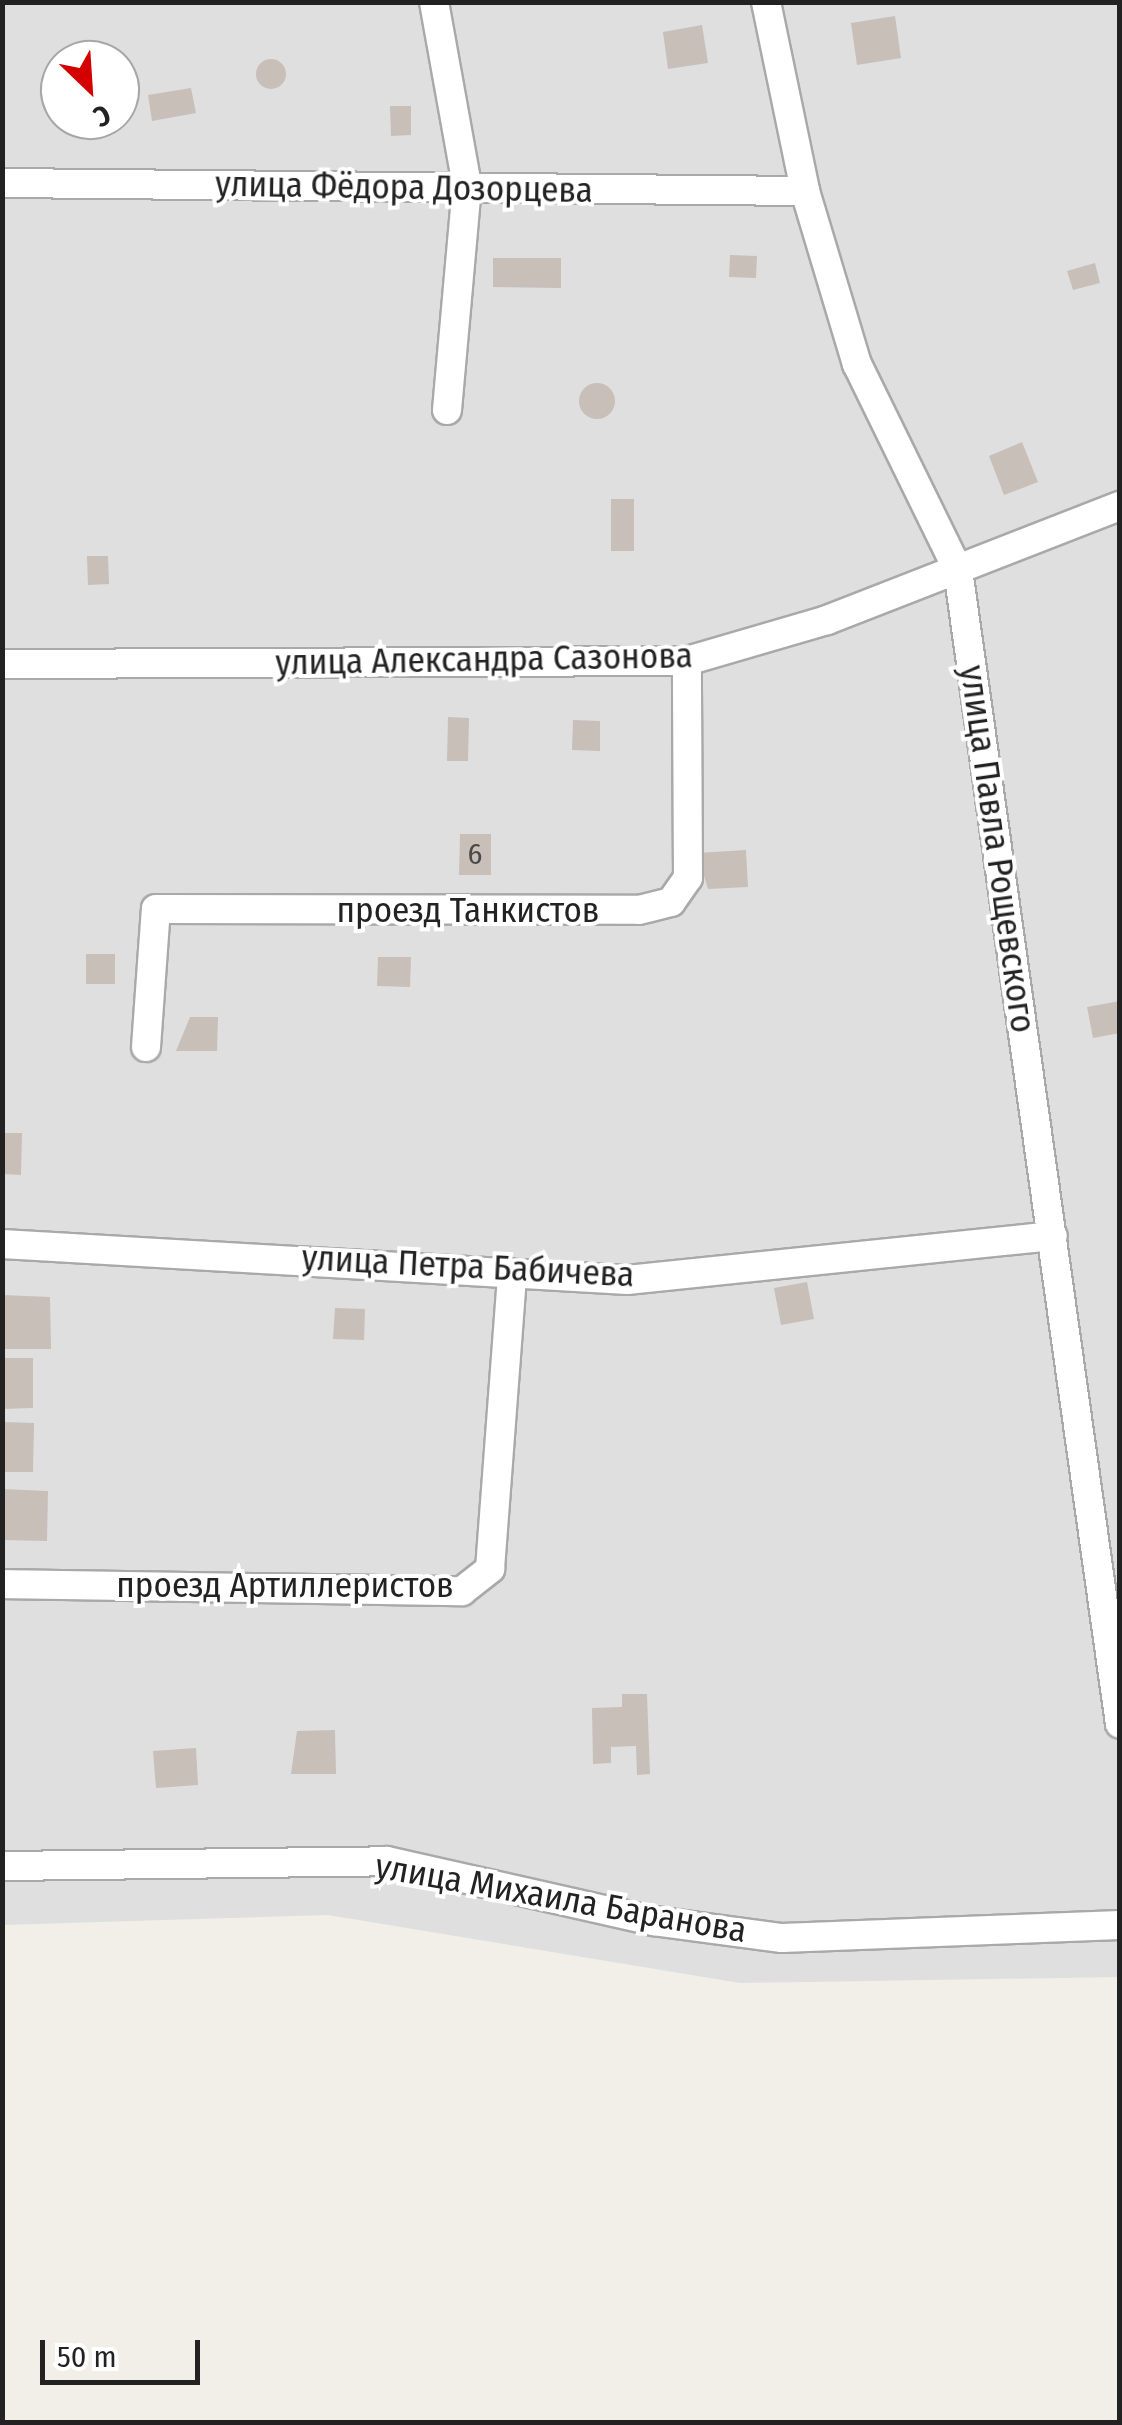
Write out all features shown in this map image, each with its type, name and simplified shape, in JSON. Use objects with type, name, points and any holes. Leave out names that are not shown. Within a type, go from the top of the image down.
[{"type":"street","points":[[434,2],[467,186],[447,410]]},
{"type":"street","name":"улица Павла Рощевского","points":[[766,2],[805,191],[858,364],[958,570],[1120,1724]]},
{"type":"street","name":"улица Фёдора Дозорцева","points":[[2,183],[805,191]]},
{"type":"street","name":"улица Александра Сазонова","points":[[2,664],[687,661],[958,570],[1120,506]]},
{"type":"street","name":"проезд Танкистов","points":[[146,1048],[156,908],[640,910],[671,902],[688,878],[687,661]]},
{"type":"street","name":"улица Петра Бабичева","points":[[2,1244],[258,1252],[512,1276],[627,1280],[1052,1236]]},
{"type":"street","name":"проезд Артиллеристов","points":[[12,1585],[462,1591],[490,1569],[512,1276]]},
{"type":"street","name":"улица Михаила Баранова","points":[[2,1866],[387,1862],[654,1921],[782,1938],[1120,1925]]},
{"type":"shaded area","points":[[2,3],[1119,3],[1119,1977],[740,1983],[328,1915],[3,1925]]},
{"type":"building","points":[[895,16],[901,58],[857,65],[851,23]]},
{"type":"building","points":[[702,25],[708,63],[668,69],[663,32]]},
{"type":"building","points":[[271,59],[282,63],[286,74],[282,85],[271,89],[260,85],[256,74],[260,63]]},
{"type":"building","points":[[191,88],[196,113],[152,121],[148,95]]},
{"type":"building","points":[[390,106],[411,106],[411,135],[391,136]]},
{"type":"building","points":[[730,255],[757,256],[756,278],[729,277]]},
{"type":"building","points":[[493,258],[561,258],[561,288],[493,287]]},
{"type":"building","points":[[1095,263],[1100,283],[1073,290],[1067,271]]},
{"type":"building","points":[[597,383],[610,388],[615,401],[610,414],[597,419],[584,414],[579,401],[584,388]]},
{"type":"building","points":[[1022,442],[1038,482],[1004,495],[989,456]]},
{"type":"building","points":[[611,499],[634,499],[634,551],[611,551]]},
{"type":"building","points":[[87,556],[108,556],[109,584],[88,585]]},
{"type":"building","points":[[448,717],[469,718],[468,761],[447,761]]},
{"type":"building","points":[[573,720],[600,721],[600,751],[572,750]]},
{"type":"building","points":[[460,834],[491,834],[491,875],[459,875]]},
{"type":"building","points":[[746,850],[748,887],[708,889],[697,853]]},
{"type":"building","points":[[86,954],[115,954],[115,984],[86,984]]},
{"type":"building","points":[[378,957],[411,957],[410,987],[377,986]]},
{"type":"building","points":[[1120,1001],[1120,1033],[1093,1038],[1087,1007]]},
{"type":"building","points":[[190,1017],[218,1017],[217,1051],[176,1051]]},
{"type":"building","points":[[2,1133],[22,1133],[21,1175],[2,1174]]},
{"type":"building","points":[[807,1282],[814,1319],[781,1325],[774,1288]]},
{"type":"building","points":[[3,1295],[50,1297],[51,1349],[4,1349]]},
{"type":"building","points":[[335,1308],[365,1309],[364,1340],[333,1339]]},
{"type":"building","points":[[2,1358],[33,1358],[33,1408],[2,1409]]},
{"type":"building","points":[[2,1422],[34,1423],[33,1472],[2,1472]]},
{"type":"building","points":[[2,1489],[48,1491],[47,1541],[2,1540]]},
{"type":"building","points":[[622,1694],[647,1694],[650,1774],[637,1775],[636,1746],[611,1747],[611,1763],[593,1764],[592,1708],[622,1707]]},
{"type":"building","points":[[335,1730],[336,1774],[291,1774],[297,1731]]},
{"type":"building","points":[[196,1748],[198,1785],[156,1788],[153,1751]]}]
